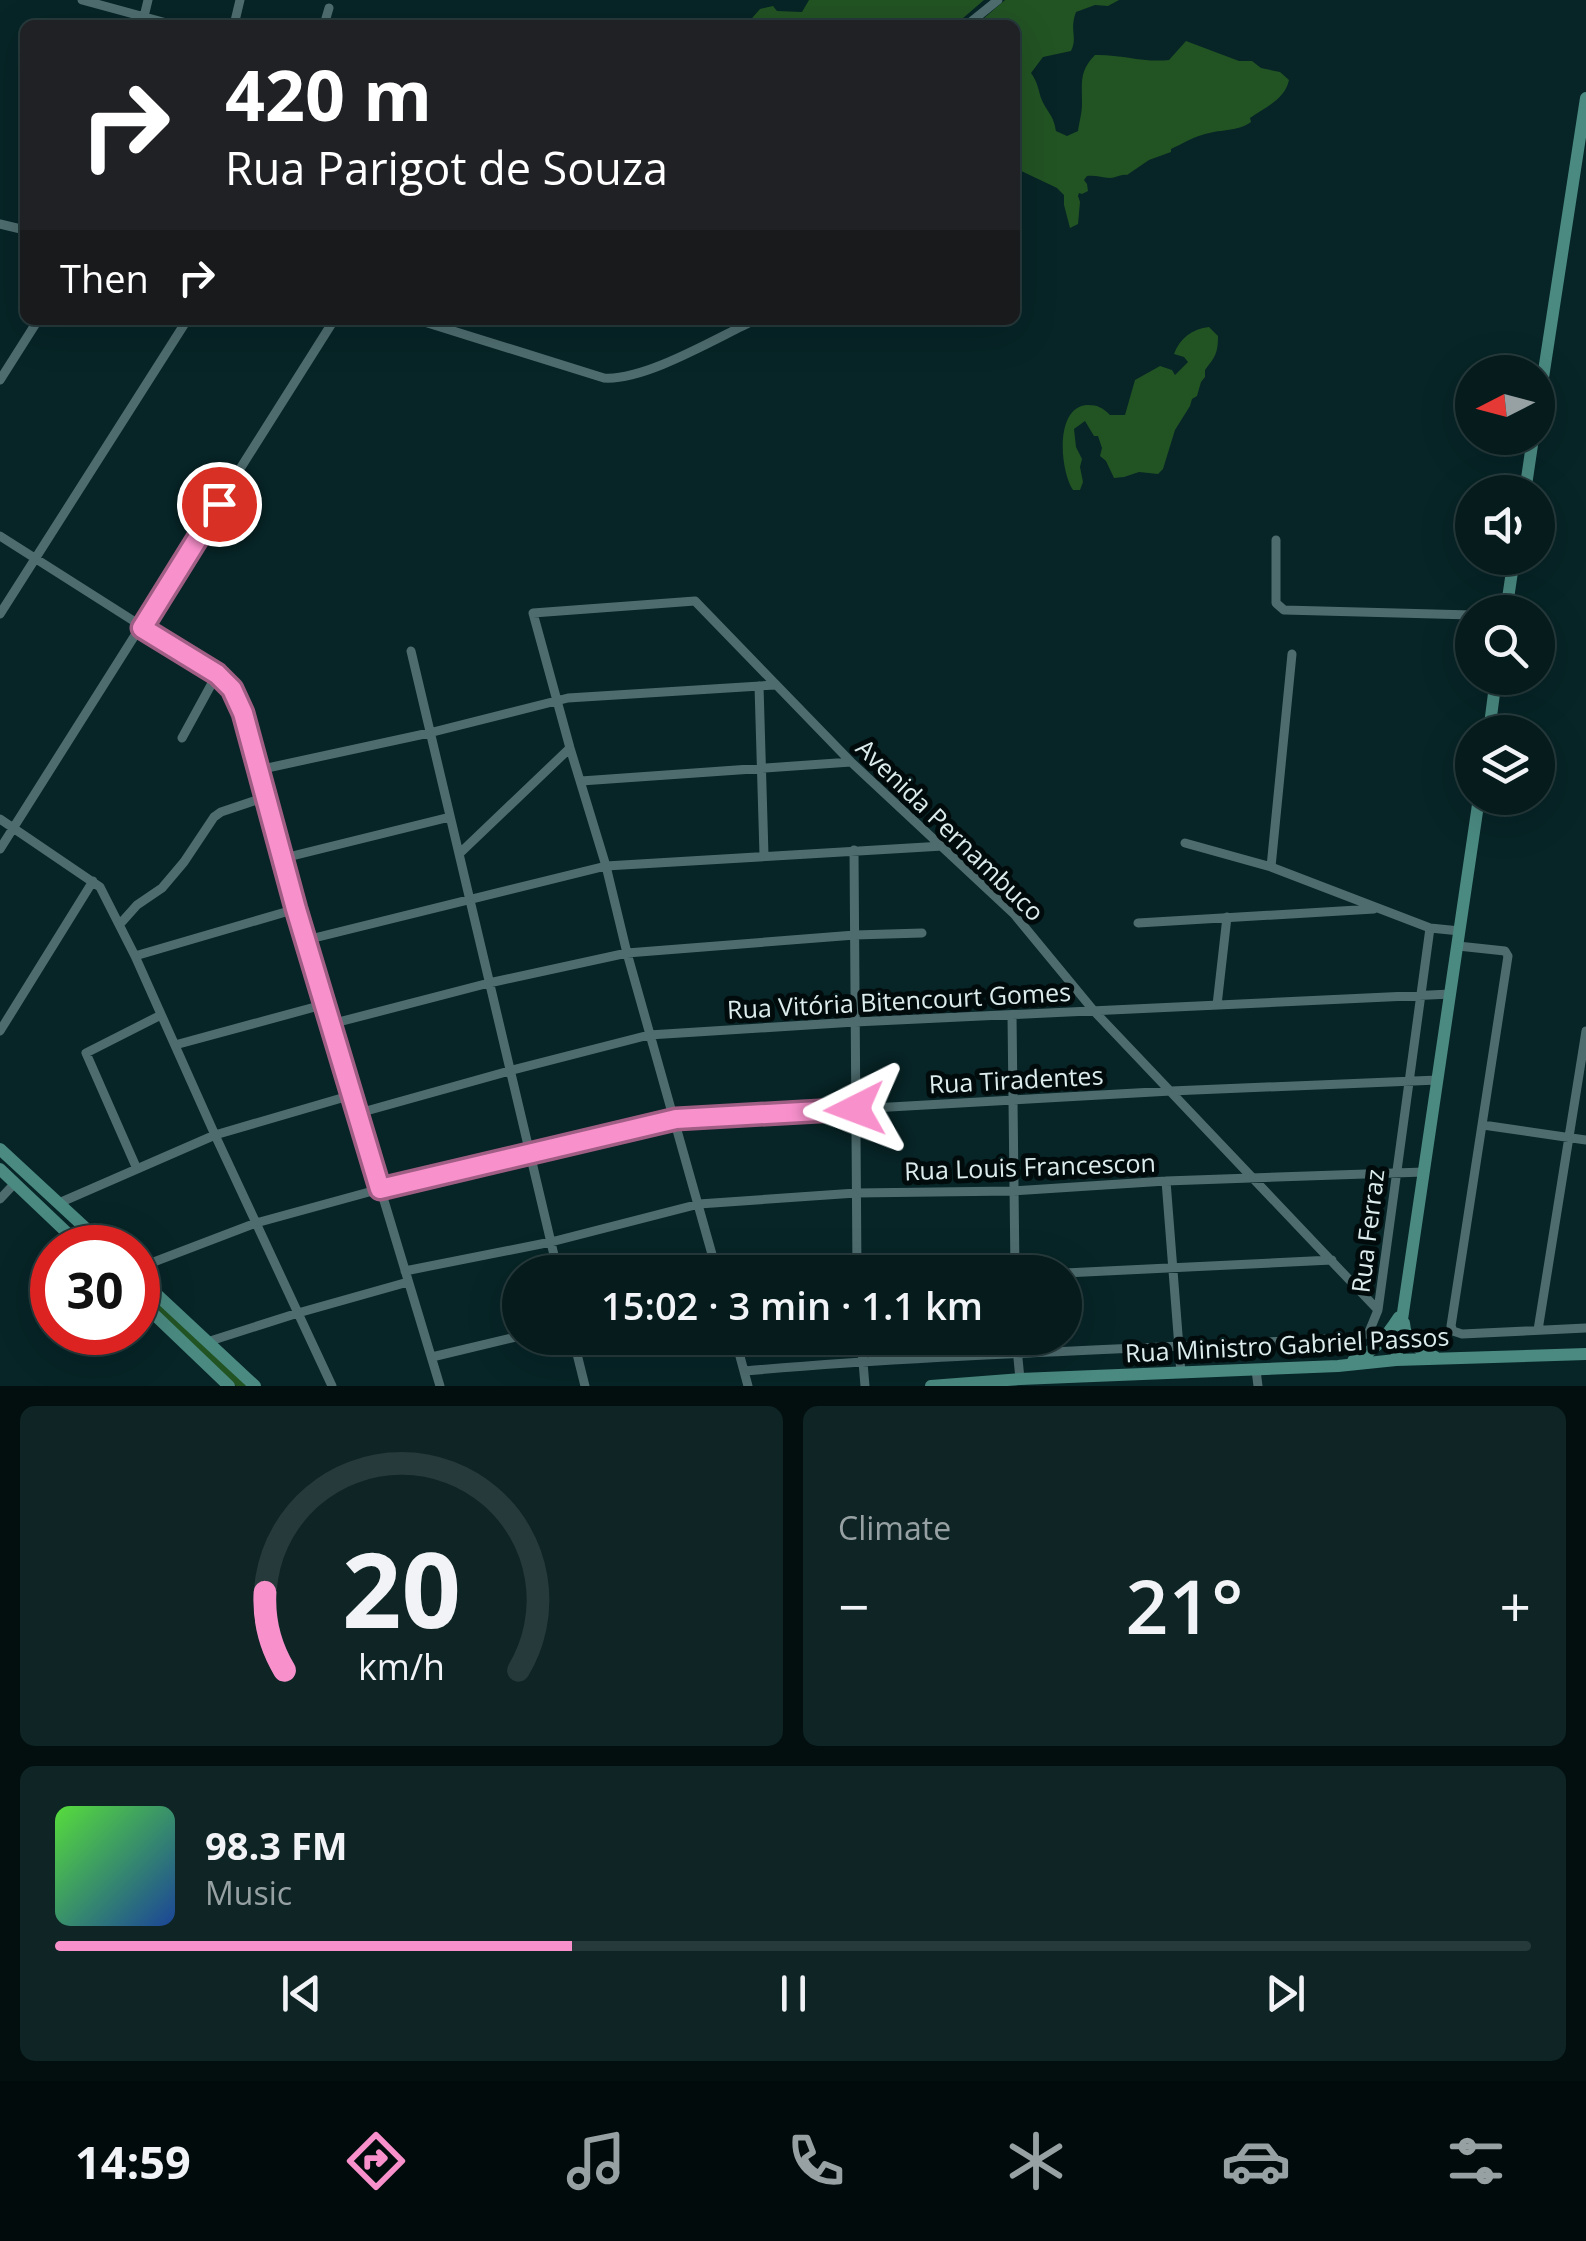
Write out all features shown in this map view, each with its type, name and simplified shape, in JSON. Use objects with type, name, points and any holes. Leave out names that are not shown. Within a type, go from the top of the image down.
[{"type":"main road","points":[[1546,355],[1586,98]]},
{"type":"main road","points":[[1396,1360],[1477,815]]},
{"type":"main road","points":[[0,1148],[80,1223]]},
{"type":"main road","points":[[0,1169],[59,1225]]},
{"type":"main road","points":[[160,1297],[256,1386]]},
{"type":"main road","points":[[1403,1311],[1404,1329],[1411,1342],[1442,1360]]},
{"type":"main road","points":[[1338,1366],[1373,1350],[1403,1311]]},
{"type":"main road","points":[[160,1320],[228,1386]]},
{"type":"main road","name":"Rua Ministro Gabriel Passos","points":[[930,1386],[1396,1360],[1586,1354]]},
{"type":"street","points":[[82,0],[139,20]]},
{"type":"street","points":[[974,20],[998,0]]},
{"type":"street","points":[[325,20],[329,8]]},
{"type":"street","points":[[0,380],[35,325]]},
{"type":"street","points":[[0,614],[183,325]]},
{"type":"street","points":[[0,849],[331,325]]},
{"type":"street","points":[[434,325],[617,379],[650,370],[744,325]]},
{"type":"street","points":[[0,536],[217,674],[232,689],[243,713],[296,909],[440,1386]]},
{"type":"street","points":[[1276,540],[1276,603],[1284,610],[1455,614]]},
{"type":"street","name":"Avenida Pernambuco","points":[[557,702],[533,612],[695,601],[852,762],[1014,914],[1094,1011],[1378,1310]]},
{"type":"street","points":[[410,652],[553,1255]]},
{"type":"street","points":[[1271,868],[1292,654]]},
{"type":"street","points":[[182,738],[217,674]]},
{"type":"street","points":[[760,686],[764,856]]},
{"type":"street","points":[[258,770],[568,698],[776,686]]},
{"type":"street","points":[[557,702],[713,1255]]},
{"type":"street","points":[[458,854],[570,748]]},
{"type":"street","points":[[582,781],[852,762]]},
{"type":"street","points":[[120,924],[162,888],[214,818],[266,797]]},
{"type":"street","points":[[284,858],[450,817]]},
{"type":"street","points":[[0,819],[100,887],[332,1386]]},
{"type":"street","points":[[1185,843],[1271,868],[1430,928],[1506,950],[1508,968],[1451,1318],[1453,1331],[1462,1334],[1586,1328]]},
{"type":"street","points":[[306,940],[606,866],[942,846]]},
{"type":"street","points":[[854,850],[857,1255]]},
{"type":"street","points":[[0,1031],[93,881]]},
{"type":"street","points":[[135,956],[296,909]]},
{"type":"street","points":[[1138,923],[1377,909]]},
{"type":"street","points":[[1217,1005],[1227,917]]},
{"type":"street","name":"Rua Ferraz","points":[[1082,1351],[1361,1337],[1369,1332],[1378,1310],[1430,928]]},
{"type":"street","points":[[331,1024],[489,983],[627,953],[922,933]]},
{"type":"street","name":"Rua Vitória Bitencourt Gomes","points":[[359,1113],[650,1035],[1450,994]]},
{"type":"street","points":[[175,1045],[326,1004]]},
{"type":"street","points":[[137,1169],[86,1053],[161,1015]]},
{"type":"street","points":[[1012,1015],[1014,1255]]},
{"type":"street","points":[[1538,1330],[1586,1032]]},
{"type":"street","name":"Rua Tiradentes","points":[[160,1260],[256,1224],[380,1189],[676,1119],[1438,1080]]},
{"type":"street","points":[[59,1203],[215,1135],[352,1096]]},
{"type":"street","points":[[1483,1125],[1586,1140]]},
{"type":"street","name":"Rua Louis Francescon","points":[[406,1271],[550,1242],[699,1204],[856,1193],[1013,1191],[1424,1172]]},
{"type":"street","points":[[1166,1182],[1181,1373]]},
{"type":"street","points":[[0,1199],[15,1183]]},
{"type":"street","points":[[1082,1273],[1332,1260]]},
{"type":"street","points":[[207,1342],[408,1282]]},
{"type":"street","points":[[432,1356],[502,1340]]},
{"type":"street","points":[[577,1355],[585,1386]]},
{"type":"street","points":[[740,1355],[748,1386]]},
{"type":"street","points":[[862,1355],[865,1386]]},
{"type":"street","name":"Rua Ferraz","points":[[745,1371],[973,1355]]},
{"type":"street","points":[[1017,1355],[1020,1379]]},
{"type":"street","points":[[1256,1370],[1258,1386]]},
{"type":"green space","points":[[809,0],[984,0],[961,20],[750,20],[760,9],[773,6],[777,11],[802,12]]},
{"type":"green space","points":[[1005,0],[1119,0],[1076,12],[1071,51],[1043,57],[1031,73],[1056,131],[1067,136],[1078,131],[1082,78],[1095,55],[1169,60],[1186,41],[1239,61],[1252,61],[1261,68],[1280,72],[1289,80],[1279,97],[1246,125],[1194,138],[1127,175],[1087,176],[1084,180],[1088,191],[1078,196],[1078,224],[1070,228],[1064,195],[1020,170],[1020,20],[982,20]]},
{"type":"green space","points":[[1209,327],[1218,336],[1217,351],[1205,370],[1197,396],[1175,430],[1163,469],[1158,474],[1139,472],[1114,478],[1100,456],[1098,436],[1094,436],[1085,421],[1074,429],[1083,482],[1080,490],[1073,490],[1063,455],[1069,416],[1088,405],[1100,407],[1110,415],[1125,415],[1135,380],[1160,366],[1175,375],[1188,362],[1174,354],[1180,343],[1192,332]]},
{"type":"green space","points":[[160,1304],[247,1386],[236,1386],[160,1314]]},
{"type":"route","points":[[219,504],[142,628],[217,674],[232,689],[243,713],[296,909],[380,1189],[676,1119],[855,1109]]}]
